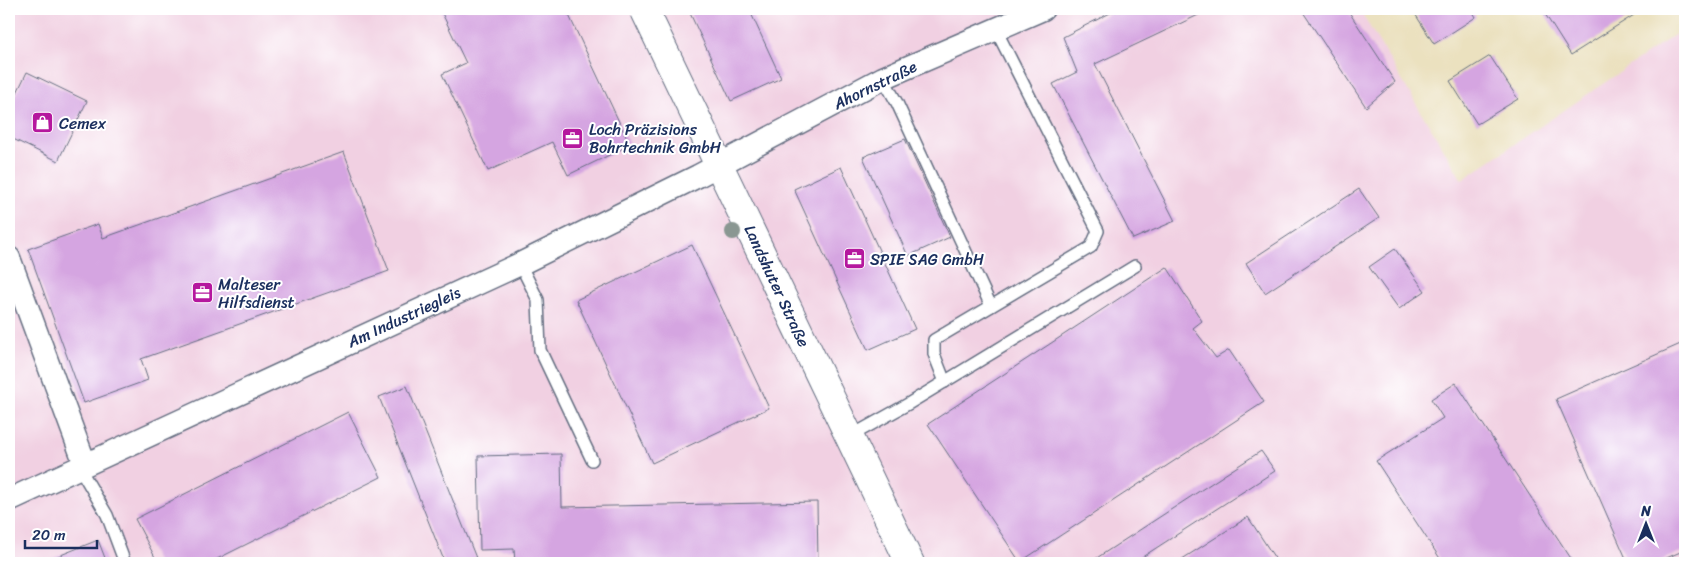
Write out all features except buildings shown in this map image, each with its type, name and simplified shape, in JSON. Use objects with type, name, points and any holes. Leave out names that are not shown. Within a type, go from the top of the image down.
[{"type":"street","name":"Landshuter Straße","points":[[644,9],[910,563]]},
{"type":"street","name":"Ahornstraße","points":[[720,165],[883,78],[996,30],[1036,10]]},
{"type":"street","name":"Am Industriegleis","points":[[9,500],[520,264],[720,165]]},
{"type":"street","points":[[9,258],[82,465]]},
{"type":"lane","points":[[945,382],[934,354],[934,340],[1091,247],[1098,231],[996,30]]},
{"type":"lane","points":[[883,78],[897,103],[991,306]]},
{"type":"lane","points":[[520,264],[538,300],[540,350],[592,460]]},
{"type":"lane","points":[[849,437],[945,382],[1135,266]]},
{"type":"lane","points":[[82,465],[107,515],[125,563]]},
{"type":"shaded area","points":[[9,9],[1359,9],[1462,180],[1685,28],[1685,563],[9,563]]},
{"type":"place","name":"Cemex","points":[[43,123]]},
{"type":"place","name":"Loch Präzisions Bohrtechnik GmbH","points":[[573,138]]},
{"type":"place","name":"SPIE SAG GmbH","points":[[854,259]]},
{"type":"place","name":"Malteser Hilfsdienst","points":[[202,293]]}]
